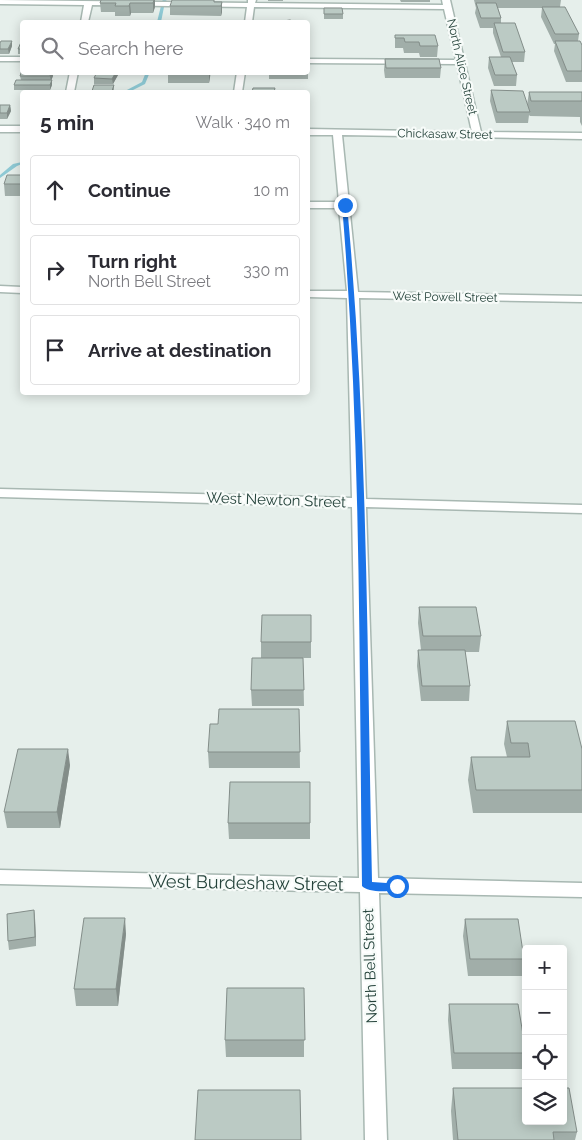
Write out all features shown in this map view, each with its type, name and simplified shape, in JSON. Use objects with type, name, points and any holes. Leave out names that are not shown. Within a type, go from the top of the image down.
[{"type":"street","points":[[0,2],[447,4]]},
{"type":"street","points":[[84,20],[89,2]]},
{"type":"street","points":[[248,20],[251,3]]},
{"type":"street","name":"North Alice Street","points":[[447,4],[477,134]]},
{"type":"street","points":[[0,59],[20,59]]},
{"type":"street","points":[[310,61],[461,62]]},
{"type":"street","points":[[70,90],[73,75]]},
{"type":"street","points":[[238,90],[241,75]]},
{"type":"street","points":[[0,129],[20,129]]},
{"type":"street","name":"Chickasaw Street","points":[[310,132],[582,136]]},
{"type":"street","name":"North Bell Street","points":[[337,133],[353,295],[360,503],[367,886],[376,1140]]},
{"type":"street","points":[[310,205],[345,205]]},
{"type":"street","points":[[1,292],[20,290]]},
{"type":"street","name":"West Powell Street","points":[[310,294],[582,299]]},
{"type":"street","name":"West Newton Street","points":[[0,492],[582,509]]},
{"type":"street","name":"West Burdeshaw Street","points":[[0,877],[582,890]]},
{"type":"building","points":[[101,0],[154,0],[153,3],[130,3],[129,6],[115,6],[116,3],[100,3]]},
{"type":"building","points":[[172,0],[214,0],[214,2],[222,2],[221,6],[170,6]]},
{"type":"building","points":[[476,3],[496,3],[501,18],[481,18]]},
{"type":"building","points":[[542,7],[565,7],[579,34],[555,34]]},
{"type":"building","points":[[324,8],[342,8],[343,14],[324,14]]},
{"type":"building","points":[[494,23],[515,23],[525,52],[503,52]]},
{"type":"building","points":[[395,35],[435,35],[438,46],[420,46],[419,42],[405,42],[404,38],[395,38]]},
{"type":"building","points":[[1,41],[12,41],[8,49],[0,49]]},
{"type":"building","points":[[555,41],[580,41],[582,45],[582,71],[567,71]]},
{"type":"building","points":[[489,57],[510,57],[517,75],[495,75]]},
{"type":"building","points":[[385,59],[439,59],[441,68],[386,68]]},
{"type":"building","points":[[20,75],[50,75],[50,76]]},
{"type":"building","points":[[96,75],[114,75],[112,79],[94,78]]},
{"type":"building","points":[[16,80],[52,80],[50,85],[14,85]]},
{"type":"building","points":[[94,85],[114,85],[112,90],[92,90]]},
{"type":"building","points":[[253,88],[275,88],[274,90],[252,90]]},
{"type":"building","points":[[491,90],[523,91],[530,112],[497,112]]},
{"type":"building","points":[[529,92],[582,92],[582,101],[531,101]]},
{"type":"building","points":[[0,105],[10,105],[7,113],[0,113]]},
{"type":"building","points":[[7,175],[20,175],[20,184],[4,184]]},
{"type":"building","points":[[419,607],[476,607],[481,636],[423,636]]},
{"type":"building","points":[[262,615],[311,615],[311,642],[261,642]]},
{"type":"building","points":[[418,650],[465,650],[470,686],[422,686]]},
{"type":"building","points":[[252,658],[303,658],[304,690],[251,690]]},
{"type":"building","points":[[219,709],[299,709],[300,752],[208,752],[210,724],[218,724]]},
{"type":"building","points":[[507,721],[575,721],[582,749],[582,790],[476,790],[471,757],[530,757],[528,743],[511,743]]},
{"type":"building","points":[[18,749],[68,749],[57,812],[4,812]]},
{"type":"building","points":[[230,782],[310,782],[310,823],[228,823]]},
{"type":"building","points":[[34,910],[35,937],[8,941],[7,914]]},
{"type":"building","points":[[84,918],[125,918],[116,989],[74,989]]},
{"type":"building","points":[[465,919],[518,919],[522,959],[470,959]]},
{"type":"building","points":[[227,988],[304,988],[305,1040],[225,1040]]},
{"type":"building","points":[[449,1004],[518,1004],[522,1028],[522,1053],[454,1053]]},
{"type":"building","points":[[453,1088],[522,1088],[522,1125],[567,1125],[567,1088],[569,1088],[577,1132],[553,1132],[554,1140],[458,1140]]},
{"type":"building","points":[[198,1090],[300,1090],[301,1140],[195,1140]]},
{"type":"waterway","points":[[159,20],[162,7]]},
{"type":"waterway","points":[[131,90],[144,83],[147,75]]},
{"type":"waterway","points":[[0,177],[15,165],[20,164]]},
{"type":"route","points":[[345,205],[353,295],[360,487],[367,886],[397,886]]}]
